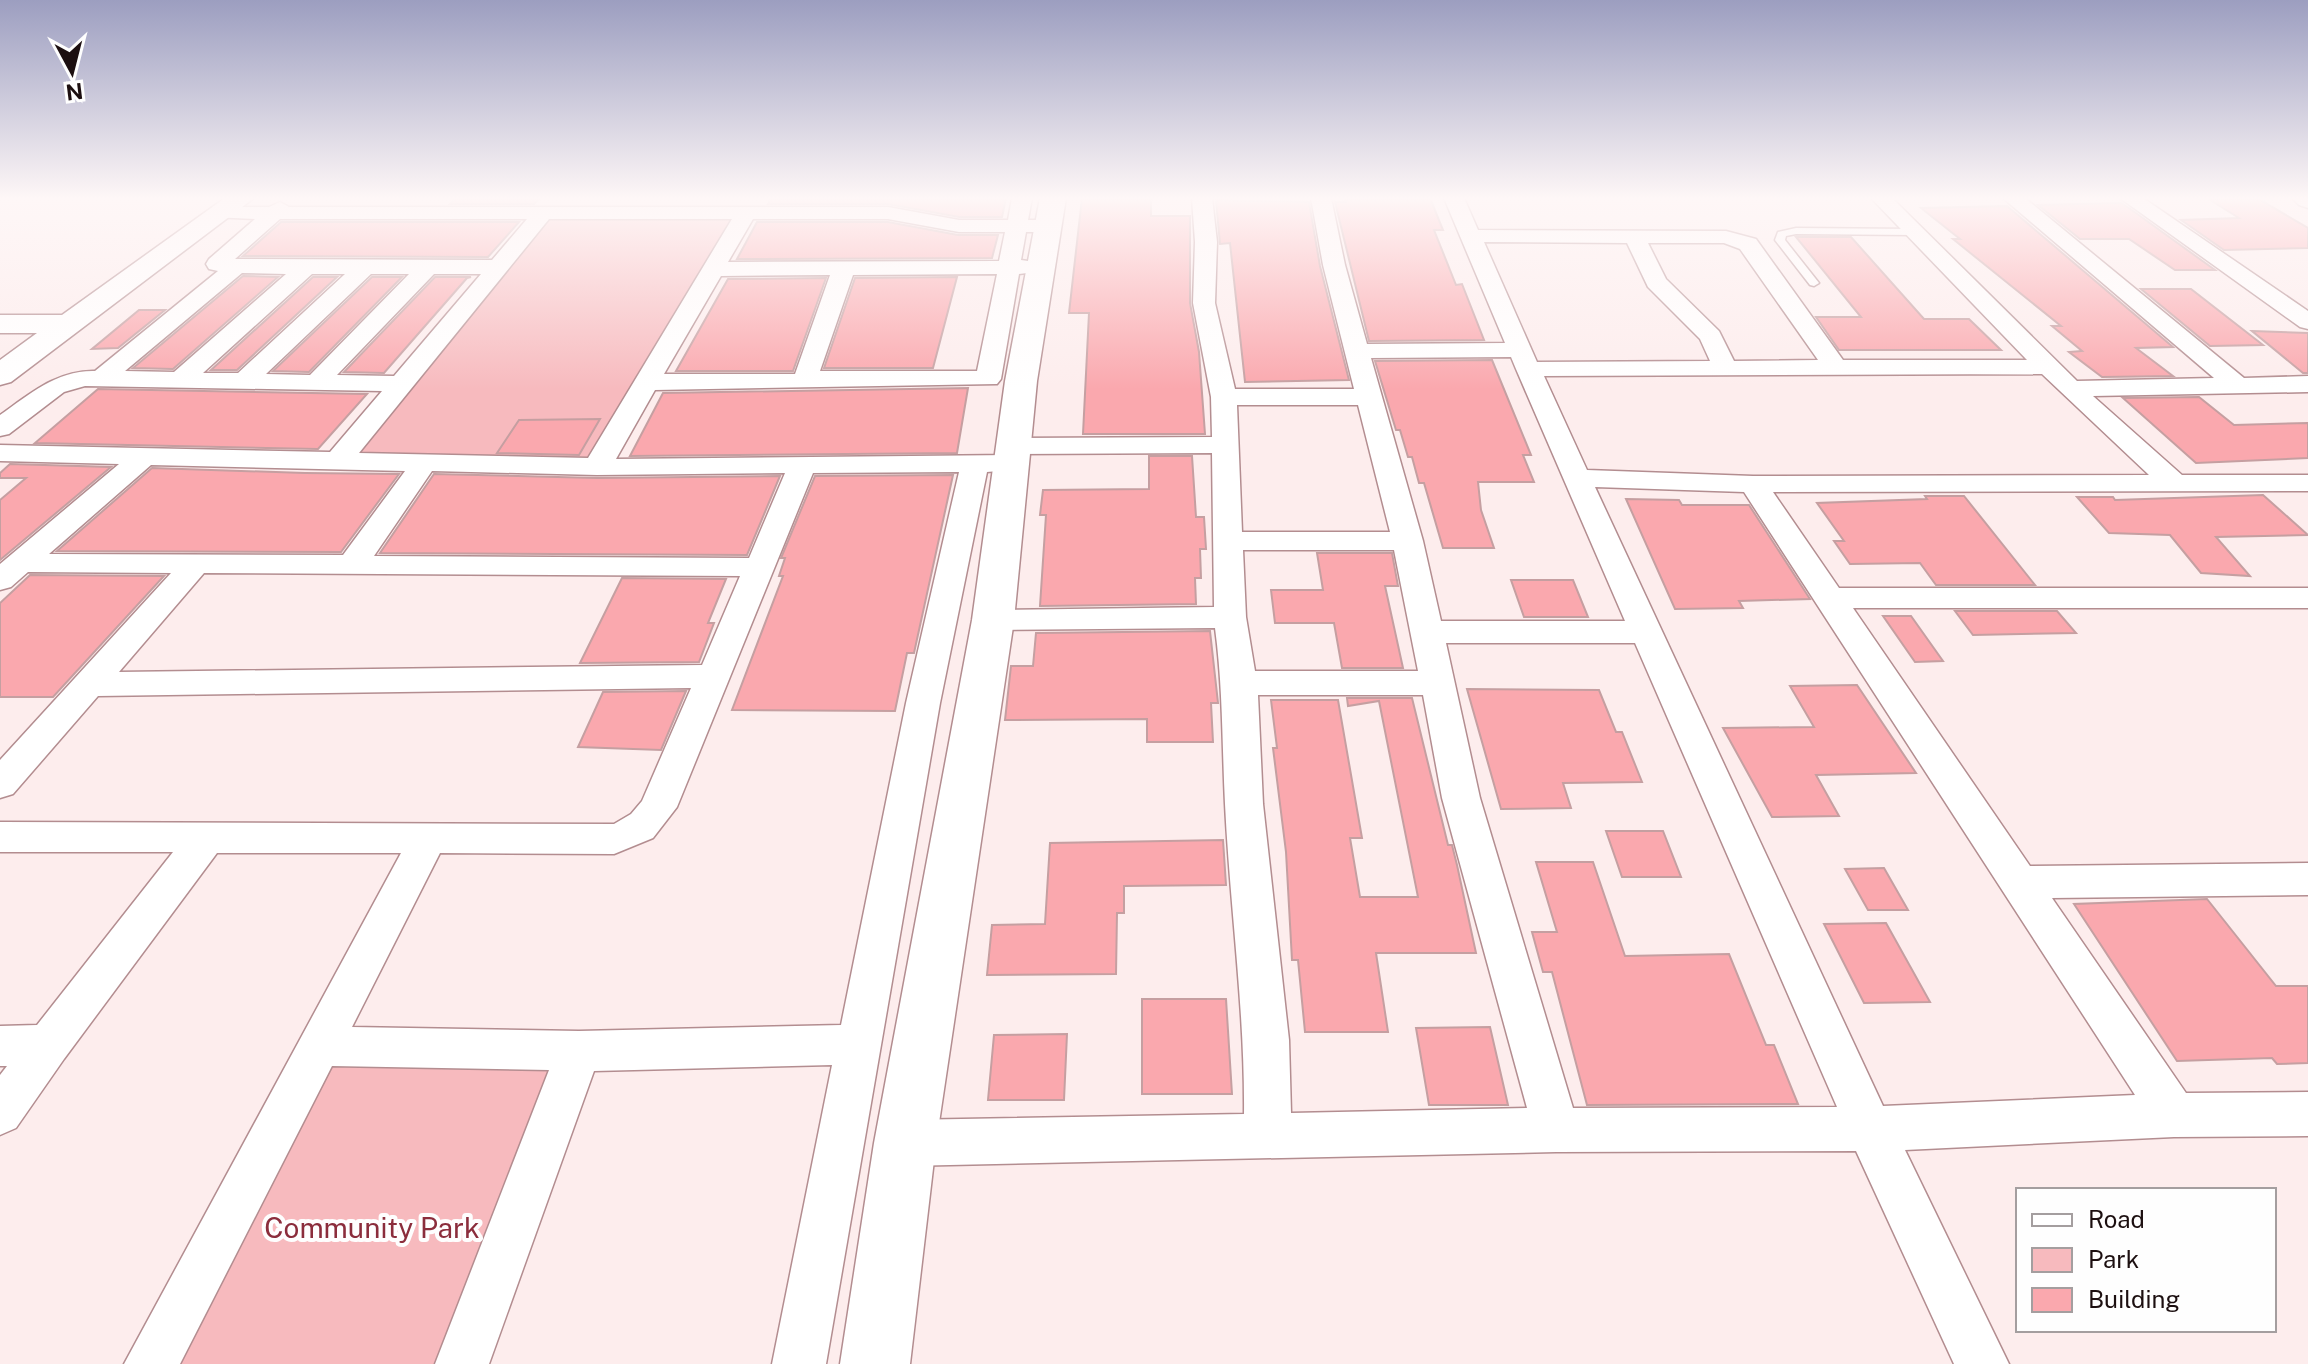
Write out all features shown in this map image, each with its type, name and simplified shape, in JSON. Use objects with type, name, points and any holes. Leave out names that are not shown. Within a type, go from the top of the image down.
[{"type":"street","points":[[18,345],[139,262]]},
{"type":"street","points":[[220,262],[217,264],[236,267],[496,267]]},
{"type":"street","points":[[336,463],[501,262]]},
{"type":"street","points":[[597,467],[716,262]]},
{"type":"street","points":[[712,269],[844,268],[875,262]]},
{"type":"street","points":[[645,382],[988,379],[1022,262]]},
{"type":"street","points":[[875,1364],[905,1143],[993,620],[1000,458],[1027,262]]},
{"type":"street","points":[[1205,262],[1204,303],[1224,397],[1230,617],[1240,683],[1244,804],[1267,1040],[1268,1137]]},
{"type":"street","points":[[1333,262],[1408,541],[1461,798],[1556,1130]]},
{"type":"street","points":[[1481,262],[1870,1129],[1982,1364]]},
{"type":"street","points":[[1647,262],[1656,282],[1711,336],[1725,368]]},
{"type":"street","points":[[1760,262],[1835,367]]},
{"type":"street","points":[[1944,262],[2070,389],[2175,483]]},
{"type":"street","points":[[2089,262],[2236,384]]},
{"type":"street","points":[[2221,262],[2308,322]]},
{"type":"street","points":[[103,377],[236,267]]},
{"type":"street","points":[[316,383],[428,267]]},
{"type":"street","points":[[181,379],[306,268]]},
{"type":"street","points":[[244,381],[365,268]]},
{"type":"street","points":[[826,381],[813,379],[807,374],[808,365],[844,268]]},
{"type":"street","points":[[1358,351],[1725,368],[2049,367]]},
{"type":"street","points":[[0,428],[55,387],[83,378],[401,384]]},
{"type":"street","points":[[2070,389],[2308,384]]},
{"type":"street","points":[[1224,397],[1370,397]]},
{"type":"street","points":[[0,453],[597,467],[803,465],[1225,445]]},
{"type":"street","points":[[9,572],[146,455]]},
{"type":"street","points":[[799,1364],[923,703],[1000,458]]},
{"type":"street","points":[[351,566],[423,465]]},
{"type":"street","points":[[0,837],[614,839],[633,834],[646,825],[658,807],[803,465]]},
{"type":"street","points":[[1577,478],[1753,484],[2308,483]]},
{"type":"street","points":[[1753,484],[2174,1115]]},
{"type":"street","points":[[1228,541],[1408,541]]},
{"type":"street","points":[[9,572],[196,564],[759,567]]},
{"type":"street","points":[[0,784],[196,564]]},
{"type":"street","points":[[1829,598],[2308,598]]},
{"type":"street","points":[[993,620],[1230,617]]},
{"type":"street","points":[[1427,632],[1646,632]]},
{"type":"street","points":[[92,684],[712,676]]},
{"type":"street","points":[[1240,683],[1438,683]]},
{"type":"street","points":[[0,1113],[48,1045],[208,836]]},
{"type":"street","points":[[151,1364],[428,839]]},
{"type":"street","points":[[2020,882],[2308,879]]},
{"type":"street","points":[[0,1046],[48,1045]]},
{"type":"street","points":[[320,1046],[579,1051],[858,1045]]},
{"type":"street","points":[[462,1364],[579,1051]]},
{"type":"street","points":[[905,1143],[1556,1130],[1870,1129],[2174,1115],[2308,1114]]},
{"type":"lane","points":[[1797,262],[1814,283]]},
{"type":"green space","points":[[503,262],[716,262],[593,464],[337,463]]},
{"type":"green space","name":"Community Park","points":[[320,1046],[579,1051],[462,1364],[151,1364]]},
{"type":"building","points":[[1075,262],[1190,262],[1190,303],[1199,352],[1205,434],[1083,434],[1089,313],[1069,313]]},
{"type":"building","points":[[1232,262],[1319,262],[1349,380],[1245,382]]},
{"type":"building","points":[[1350,262],[1447,262],[1456,285],[1462,284],[1484,340],[1369,341]]},
{"type":"building","points":[[1816,262],[1873,262],[1924,319],[1969,319],[2001,350],[1839,350],[1816,317],[1861,317]]},
{"type":"building","points":[[1981,262],[2073,262],[2173,347],[2136,348],[2173,376],[2102,377],[2069,352],[2082,351],[2052,326],[2061,326]]},
{"type":"building","points":[[2163,262],[2203,262],[2215,270],[2175,270]]},
{"type":"building","points":[[243,276],[278,277],[173,369],[133,368]]},
{"type":"building","points":[[313,277],[337,277],[237,370],[211,370]]},
{"type":"building","points":[[372,277],[402,277],[309,372],[273,371]]},
{"type":"building","points":[[435,277],[471,277],[384,373],[344,372]]},
{"type":"building","points":[[957,277],[933,368],[824,368],[855,278]]},
{"type":"building","points":[[826,278],[793,371],[676,371],[728,279]]},
{"type":"building","points":[[2141,289],[2191,289],[2263,345],[2210,346]]},
{"type":"building","points":[[139,310],[165,310],[118,348],[92,349]]},
{"type":"building","points":[[2252,331],[2308,333],[2308,373],[2303,373]]},
{"type":"building","points":[[1492,360],[1531,455],[1523,455],[1534,482],[1478,482],[1481,510],[1494,548],[1443,548],[1424,483],[1419,483],[1412,457],[1408,457],[1400,430],[1396,430],[1375,361]]},
{"type":"building","points":[[968,388],[957,453],[630,456],[663,393]]},
{"type":"building","points":[[98,389],[367,394],[318,449],[35,443]]},
{"type":"building","points":[[2199,397],[2234,425],[2308,423],[2308,458],[2196,463],[2123,398]]},
{"type":"building","points":[[600,419],[579,455],[497,453],[519,420]]},
{"type":"building","points":[[1149,456],[1192,456],[1196,517],[1204,517],[1206,549],[1200,549],[1201,578],[1195,578],[1196,604],[1040,606],[1046,515],[1040,515],[1043,490],[1149,489]]},
{"type":"building","points":[[10,464],[111,467],[0,560],[0,500],[26,478],[0,478],[0,473]]},
{"type":"building","points":[[152,468],[399,474],[341,552],[57,551]]},
{"type":"building","points":[[434,474],[597,478],[780,476],[747,555],[380,553]]},
{"type":"building","points":[[953,475],[914,653],[907,653],[895,711],[732,710],[783,576],[779,576],[785,558],[781,558],[815,476]]},
{"type":"building","points":[[2263,495],[2308,535],[2216,537],[2250,576],[2201,573],[2170,535],[2109,533],[2077,497],[2113,497],[2115,500]]},
{"type":"building","points":[[1925,496],[1964,496],[2035,585],[1936,585],[1920,563],[1850,564],[1834,541],[1844,541],[1817,503],[1927,499]]},
{"type":"building","points":[[1626,499],[1679,500],[1682,505],[1749,505],[1810,599],[1739,601],[1743,608],[1675,609]]},
{"type":"building","points":[[1317,553],[1392,553],[1398,586],[1385,586],[1403,668],[1342,668],[1334,623],[1275,623],[1271,590],[1323,590]]},
{"type":"building","points":[[30,575],[164,576],[53,697],[0,697],[0,603]]},
{"type":"building","points":[[622,578],[726,579],[708,623],[714,623],[699,662],[580,663]]},
{"type":"building","points":[[1511,580],[1573,580],[1588,617],[1524,617]]},
{"type":"building","points":[[1955,611],[2057,611],[2076,633],[1973,635]]},
{"type":"building","points":[[1883,616],[1911,616],[1943,661],[1915,662]]},
{"type":"building","points":[[1210,631],[1218,703],[1211,703],[1213,742],[1147,742],[1147,719],[1005,720],[1011,666],[1033,666],[1036,633]]},
{"type":"building","points":[[1857,685],[1916,773],[1816,775],[1839,816],[1772,817],[1723,728],[1814,727],[1790,686]]},
{"type":"building","points":[[1467,689],[1599,690],[1616,732],[1622,732],[1642,782],[1563,783],[1571,808],[1501,809]]},
{"type":"building","points":[[686,691],[661,750],[578,747],[603,692]]},
{"type":"building","points":[[1347,698],[1412,698],[1448,845],[1452,845],[1476,953],[1376,953],[1388,1032],[1305,1032],[1298,960],[1292,960],[1286,852],[1273,748],[1277,748],[1271,700],[1338,700],[1362,838],[1350,838],[1360,897],[1418,897],[1379,701],[1348,706]]},
{"type":"building","points":[[1606,831],[1663,831],[1681,877],[1622,877]]},
{"type":"building","points":[[1223,840],[1226,885],[1124,886],[1124,913],[1117,913],[1116,974],[987,975],[992,925],[1045,924],[1050,843]]},
{"type":"building","points":[[1536,862],[1593,862],[1625,956],[1729,954],[1766,1045],[1774,1045],[1798,1104],[1587,1105],[1552,972],[1543,972],[1532,932],[1557,932]]},
{"type":"building","points":[[1884,868],[1908,910],[1868,910],[1845,869]]},
{"type":"building","points":[[2207,899],[2276,986],[2308,986],[2308,1063],[2277,1064],[2272,1058],[2177,1061],[2074,904]]},
{"type":"building","points":[[1886,923],[1930,1002],[1864,1003],[1824,924]]},
{"type":"building","points":[[1142,999],[1226,999],[1232,1094],[1142,1094]]},
{"type":"building","points":[[1490,1027],[1508,1105],[1429,1105],[1416,1028]]},
{"type":"building","points":[[1067,1034],[1064,1100],[988,1100],[994,1035]]}]
